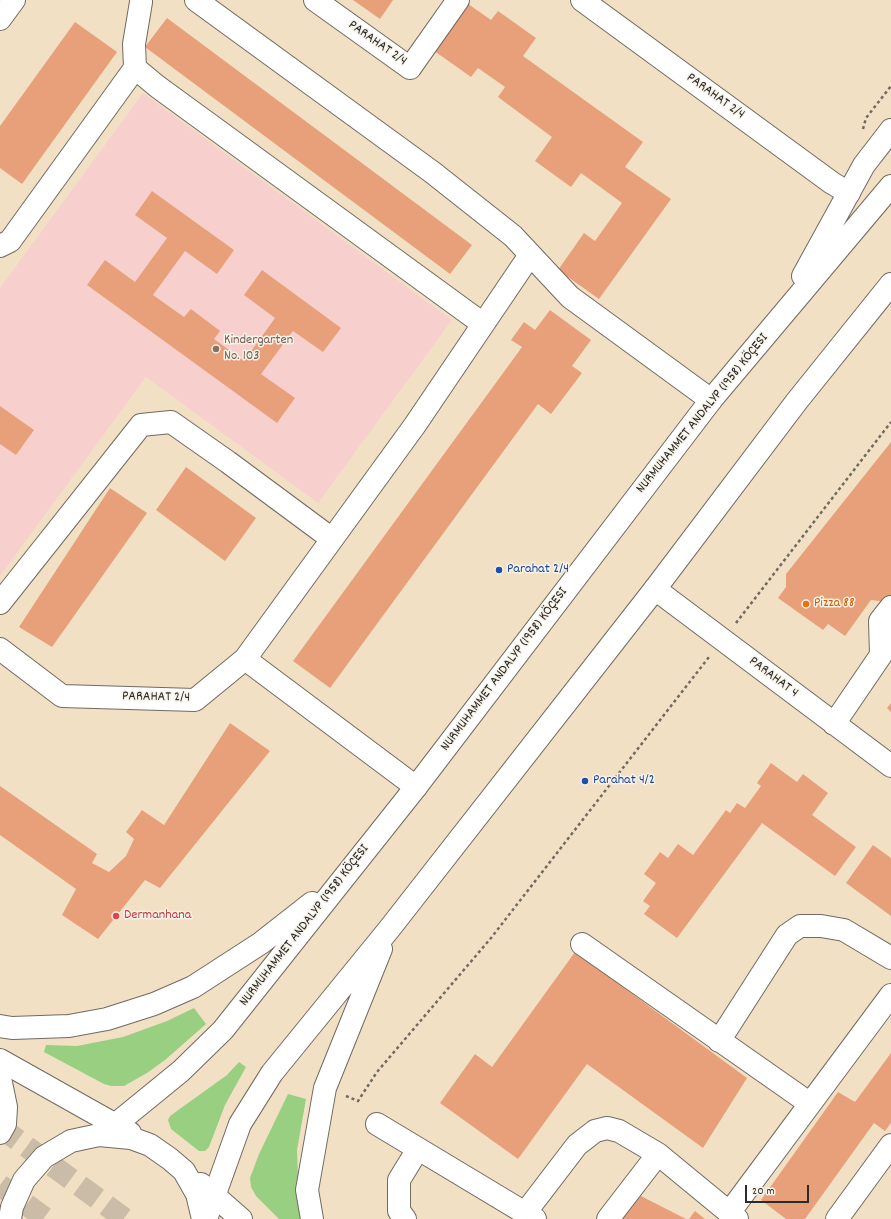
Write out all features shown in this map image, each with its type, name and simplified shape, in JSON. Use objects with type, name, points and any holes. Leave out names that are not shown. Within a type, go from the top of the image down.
[{"type":"main road","points":[[0,19],[14,0]]},
{"type":"main road","points":[[196,0],[432,172],[513,236],[570,297],[711,400]]},
{"type":"main road","name":"PARAHAT 2/4","points":[[315,0],[410,68],[458,0]]},
{"type":"main road","name":"PARAHAT 2/4","points":[[582,0],[832,184],[849,193]]},
{"type":"main road","points":[[0,246],[10,241],[135,68],[134,44],[139,1]]},
{"type":"main road","points":[[135,68],[158,87],[483,324]]},
{"type":"main road","points":[[781,317],[864,165],[891,130]]},
{"type":"main road","name":"NURMUHAMMET ANDALYP (1958) KÖÇESI","points":[[108,1129],[181,1071],[223,1030],[416,786],[711,400],[891,186]]},
{"type":"main road","name":"PARAHAT 2/4","points":[[1,652],[62,696],[195,700],[245,659],[415,425],[530,255]]},
{"type":"main road","points":[[206,1219],[240,1124],[272,1073],[390,928],[655,589],[797,402],[891,284]]},
{"type":"main road","points":[[829,363],[891,309]]},
{"type":"main road","points":[[0,603],[141,425],[171,422],[332,539]]},
{"type":"main road","name":"PARAHAT 4","points":[[655,589],[891,766]]},
{"type":"main road","points":[[834,724],[881,655],[880,621],[891,607]]},
{"type":"main road","points":[[245,659],[416,786]]},
{"type":"main road","points":[[0,1026],[42,1028],[69,1026],[107,1019],[160,1002],[192,987],[261,943],[338,883]]},
{"type":"main road","points":[[719,1041],[787,935],[800,926],[821,926],[844,930],[891,958]]},
{"type":"main road","points":[[312,1219],[307,1190],[325,1088],[390,928]]},
{"type":"main road","points":[[582,944],[809,1103]]},
{"type":"main road","points":[[377,1124],[530,1216],[577,1145],[594,1131],[607,1128],[619,1131],[658,1154],[733,1216],[809,1103],[891,995]]},
{"type":"main road","points":[[0,1060],[108,1129],[150,1145],[170,1158],[215,1195],[241,1219]]},
{"type":"main road","points":[[0,1078],[6,1107],[5,1124],[0,1133]]},
{"type":"main road","points":[[10,1219],[12,1207],[24,1180],[44,1157],[71,1142],[108,1129]]},
{"type":"main road","points":[[837,1219],[891,1145]]},
{"type":"main road","points":[[405,1219],[399,1211],[399,1180],[418,1149]]},
{"type":"main road","points":[[608,1219],[658,1154]]},
{"type":"main road","points":[[184,1171],[197,1194],[203,1219]]},
{"type":"path","points":[[325,1088],[358,1101],[377,1072],[491,938],[891,422]]},
{"type":"shaded area","name":"Kindergarten No. 103","points":[[143,93],[452,320],[318,503],[146,377],[0,576],[0,288]]},
{"type":"green space","points":[[194,1008],[206,1024],[165,1060],[147,1073],[124,1086],[111,1086],[104,1084],[44,1052],[46,1045],[77,1046],[123,1037],[167,1021]]},
{"type":"green space","points":[[239,1062],[246,1067],[225,1105],[209,1147],[205,1151],[199,1151],[171,1129],[168,1120],[170,1116],[227,1075]]},
{"type":"green space","points":[[288,1094],[306,1099],[297,1150],[298,1176],[304,1219],[279,1219],[256,1196],[251,1187],[250,1178],[259,1154]]},
{"type":"building","points":[[353,0],[393,0],[380,19]]},
{"type":"building","points":[[464,1],[491,20],[498,11],[536,38],[523,56],[643,142],[625,167],[671,199],[599,299],[558,270],[584,233],[595,241],[622,203],[581,173],[571,187],[535,161],[552,137],[498,97],[505,87],[478,68],[471,77],[430,48]]},
{"type":"building","points":[[167,18],[472,245],[450,274],[145,47]]},
{"type":"building","points":[[75,22],[117,52],[22,184],[0,168],[0,126]]},
{"type":"building","points":[[152,191],[234,250],[217,274],[185,251],[153,295],[184,317],[191,309],[220,331],[214,339],[244,361],[275,318],[244,295],[262,270],[341,328],[323,352],[293,331],[261,374],[295,398],[277,423],[87,285],[105,260],[135,282],[167,238],[135,215]]},
{"type":"building","points":[[550,310],[591,340],[572,366],[582,373],[551,414],[538,404],[330,688],[293,661],[522,347],[511,340],[524,322],[535,330]]},
{"type":"building","points":[[0,406],[34,430],[16,455],[0,444]]},
{"type":"building","points":[[891,442],[891,597],[887,602],[871,600],[845,636],[828,624],[823,630],[778,598],[786,587],[786,574]]},
{"type":"building","points":[[186,467],[256,518],[225,561],[156,510]]},
{"type":"building","points":[[110,488],[147,513],[52,647],[19,627]]},
{"type":"building","points":[[891,703],[891,712],[887,708]]},
{"type":"building","points":[[230,723],[270,751],[160,888],[145,880],[98,939],[62,915],[76,889],[0,835],[0,786],[97,854],[92,863],[109,872],[126,856],[134,839],[126,832],[142,810],[164,825]]},
{"type":"building","points":[[771,763],[797,782],[803,774],[828,793],[812,815],[856,847],[835,876],[762,823],[677,938],[644,914],[650,906],[643,901],[656,883],[644,874],[660,852],[668,858],[678,844],[693,855],[726,810],[730,813],[737,803],[745,808],[761,786],[757,783]]},
{"type":"building","points":[[873,845],[891,858],[891,916],[846,883]]},
{"type":"building","points":[[575,952],[747,1078],[703,1148],[587,1064],[518,1159],[440,1103],[475,1054],[492,1067]]},
{"type":"building","points":[[891,1053],[891,1123],[885,1131],[874,1123],[805,1219],[786,1219],[761,1200],[838,1092],[855,1102]]},
{"type":"building","points":[[637,1194],[686,1219],[619,1219]]},
{"type":"building","points":[[695,1211],[705,1219],[689,1219]]},
{"type":"tunnel","points":[[0,1127],[125,1219]]},
{"type":"tunnel","points":[[0,1185],[46,1219]]},
{"type":"place","name":"Kindergarten No. 103","points":[[216,349]]},
{"type":"place","name":"Parahat 2/4","points":[[499,570]]},
{"type":"place","name":"Pizza 88","points":[[806,604]]},
{"type":"place","name":"Parahat 4/2","points":[[585,781]]},
{"type":"place","name":"Dermanhana","points":[[116,916]]}]
